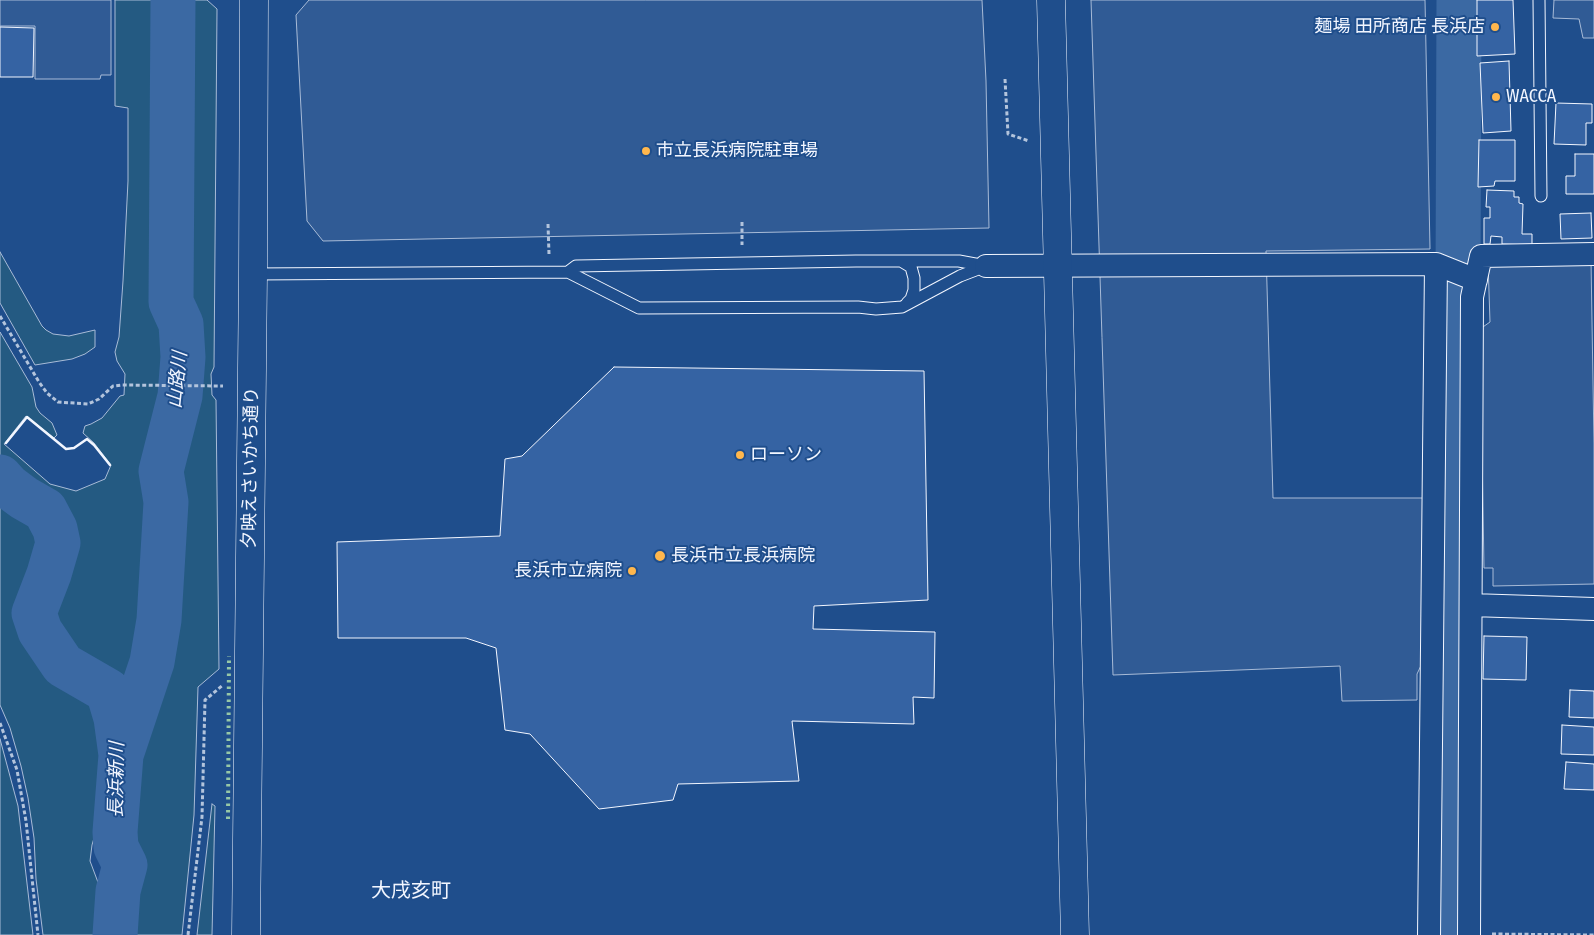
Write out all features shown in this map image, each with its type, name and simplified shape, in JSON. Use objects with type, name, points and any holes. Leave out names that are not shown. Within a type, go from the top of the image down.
[{"type":"street","name":"夕映えさいかち通り","points":[[246,935],[254,0]]},
{"type":"street","points":[[1051,0],[1075,935]]},
{"type":"street","points":[[1469,934],[1472,297],[1481,256],[1594,254]]},
{"type":"street","points":[[1429,935],[1436,264]]},
{"type":"street","points":[[986,266],[1436,264],[1476,280]]},
{"type":"street","points":[[1471,605],[1594,609]]},
{"type":"lane","points":[[1539,0],[1540,196]]},
{"type":"lane","points":[[568,272],[576,266],[901,261],[959,261],[986,266]]},
{"type":"lane","points":[[901,261],[911,268],[914,278],[914,290],[911,300],[902,308]]},
{"type":"lane","points":[[253,274],[568,272],[639,308],[858,307],[876,309],[902,308],[960,276],[986,266]]},
{"type":"path","points":[[1005,79],[1008,134],[1029,141]]},
{"type":"path","points":[[742,222],[742,251]]},
{"type":"path","points":[[0,316],[47,393],[58,402],[88,404],[99,398],[113,386],[122,385],[223,386]]},
{"type":"path","points":[[188,935],[202,817],[205,700],[223,685]]},
{"type":"path","points":[[0,723],[17,770],[24,813],[38,935]]},
{"type":"path","points":[[1469,934],[1594,935]]},
{"type":"shaded area","points":[[0,0],[111,0],[111,75],[101,75],[100,79],[35,79],[35,26],[0,26]]},
{"type":"shaded area","points":[[115,0],[162,0],[160,10],[165,63],[165,112],[160,297],[162,320],[177,338],[178,367],[175,397],[157,468],[161,497],[149,641],[142,681],[134,690],[135,698],[126,733],[121,732],[120,711],[110,687],[73,667],[60,656],[49,636],[43,611],[45,597],[61,568],[62,552],[66,540],[64,530],[48,505],[18,482],[0,465],[0,332],[32,387],[36,407],[52,423],[57,435],[54,438],[26,416],[4,444],[50,484],[76,491],[105,479],[111,465],[94,443],[83,433],[85,426],[102,418],[120,396],[124,395],[125,374],[117,361],[115,352],[119,337],[123,281],[128,181],[128,108],[115,106]]},
{"type":"shaded area","points":[[179,0],[207,0],[217,9],[214,367],[211,374],[212,395],[216,400],[219,669],[198,687],[194,815],[182,935],[120,935],[125,897],[133,888],[137,869],[134,847],[128,827],[130,811],[128,762],[134,740],[156,682],[163,653],[162,633],[169,601],[168,554],[170,513],[166,471],[186,399],[188,373],[187,325],[182,309],[181,294],[185,216],[184,37],[180,20]]},
{"type":"shaded area","name":"市立長浜病院駐車場","points":[[309,0],[982,0],[986,81],[989,228],[323,241],[307,221],[296,15]]},
{"type":"shaded area","points":[[1091,0],[1425,0],[1430,249],[1266,251],[1273,498],[1423,498],[1427,653],[1417,674],[1417,700],[1342,701],[1340,666],[1113,675]]},
{"type":"shaded area","points":[[1554,0],[1594,0],[1594,38],[1583,38],[1579,19],[1553,18]]},
{"type":"shaded area","points":[[0,252],[46,330],[53,334],[69,336],[95,330],[95,347],[85,354],[72,359],[35,365],[0,303]]},
{"type":"shaded area","points":[[1591,260],[1594,584],[1493,586],[1493,568],[1484,568],[1480,329],[1490,322],[1488,262]]},
{"type":"shaded area","points":[[0,494],[30,508],[46,524],[51,538],[50,548],[42,573],[24,614],[23,628],[25,636],[38,637],[62,675],[104,692],[107,700],[115,739],[109,765],[112,786],[110,804],[105,817],[96,831],[90,861],[99,885],[105,896],[111,901],[110,935],[43,935],[36,879],[34,838],[28,798],[10,728],[0,705]]},
{"type":"shaded area","points":[[0,739],[18,806],[33,935],[0,935]]},
{"type":"shaded area","points":[[212,804],[215,806],[212,935],[197,935]]},
{"type":"building","name":"麺場 田所商店 長浜店","points":[[1477,0],[1513,0],[1515,54],[1477,56]]},
{"type":"building","points":[[0,27],[34,28],[33,77],[0,77]]},
{"type":"building","name":"WACCA","points":[[1509,61],[1511,131],[1483,133],[1480,63]]},
{"type":"building","points":[[1556,103],[1592,104],[1592,123],[1586,123],[1586,145],[1554,144]]},
{"type":"building","points":[[1479,140],[1515,140],[1515,181],[1495,181],[1494,186],[1478,187]]},
{"type":"building","points":[[1575,154],[1594,154],[1594,194],[1566,194],[1566,176],[1575,176]]},
{"type":"building","points":[[1487,190],[1514,191],[1514,197],[1519,197],[1519,203],[1523,204],[1522,234],[1532,234],[1532,245],[1502,244],[1502,237],[1491,236],[1490,244],[1484,244],[1484,218],[1490,218],[1490,207],[1486,207]]},
{"type":"building","points":[[1591,213],[1592,238],[1561,239],[1560,214]]},
{"type":"building","name":"長浜市立病院","points":[[614,367],[924,371],[928,600],[814,606],[813,629],[935,632],[934,698],[913,697],[914,724],[792,721],[799,781],[678,784],[673,800],[599,809],[530,734],[505,730],[496,648],[466,638],[338,638],[337,542],[500,536],[505,459],[522,456]]},
{"type":"building","points":[[1484,636],[1527,637],[1526,680],[1483,679]]},
{"type":"building","points":[[1570,690],[1594,691],[1594,718],[1569,717]]},
{"type":"building","points":[[1562,725],[1594,727],[1594,755],[1561,754]]},
{"type":"building","points":[[1566,762],[1594,764],[1594,790],[1564,789]]},
{"type":"waterway","name":"山路川","points":[[121,755],[152,662],[159,620],[166,502],[161,471],[180,396],[183,357],[181,324],[171,302],[173,0]]},
{"type":"waterway","points":[[1452,935],[1459,0]]},
{"type":"waterway","name":"長浜新川","points":[[0,477],[8,486],[24,498],[45,510],[55,529],[58,543],[49,574],[34,613],[40,631],[63,665],[108,691],[116,718],[121,755],[115,832],[116,847],[125,865],[118,891],[115,935]]},
{"type":"hedge","points":[[228,819],[229,656]]},
{"type":"wall","points":[[6,443],[27,417],[66,449],[74,448],[87,439],[110,465]]},
{"type":"place","name":"麺場 田所商店 長浜店","points":[[1495,27]]},
{"type":"place","name":"WACCA","points":[[1496,97]]},
{"type":"place","name":"市立長浜病院駐車場","points":[[646,151]]},
{"type":"place","name":"ローソン","points":[[740,455]]},
{"type":"place","name":"長浜市立長浜病院","points":[[660,556]]},
{"type":"place","name":"長浜市立病院","points":[[632,571]]},
{"type":"district","name":"大戌亥町","points":[[411,891]]}]
